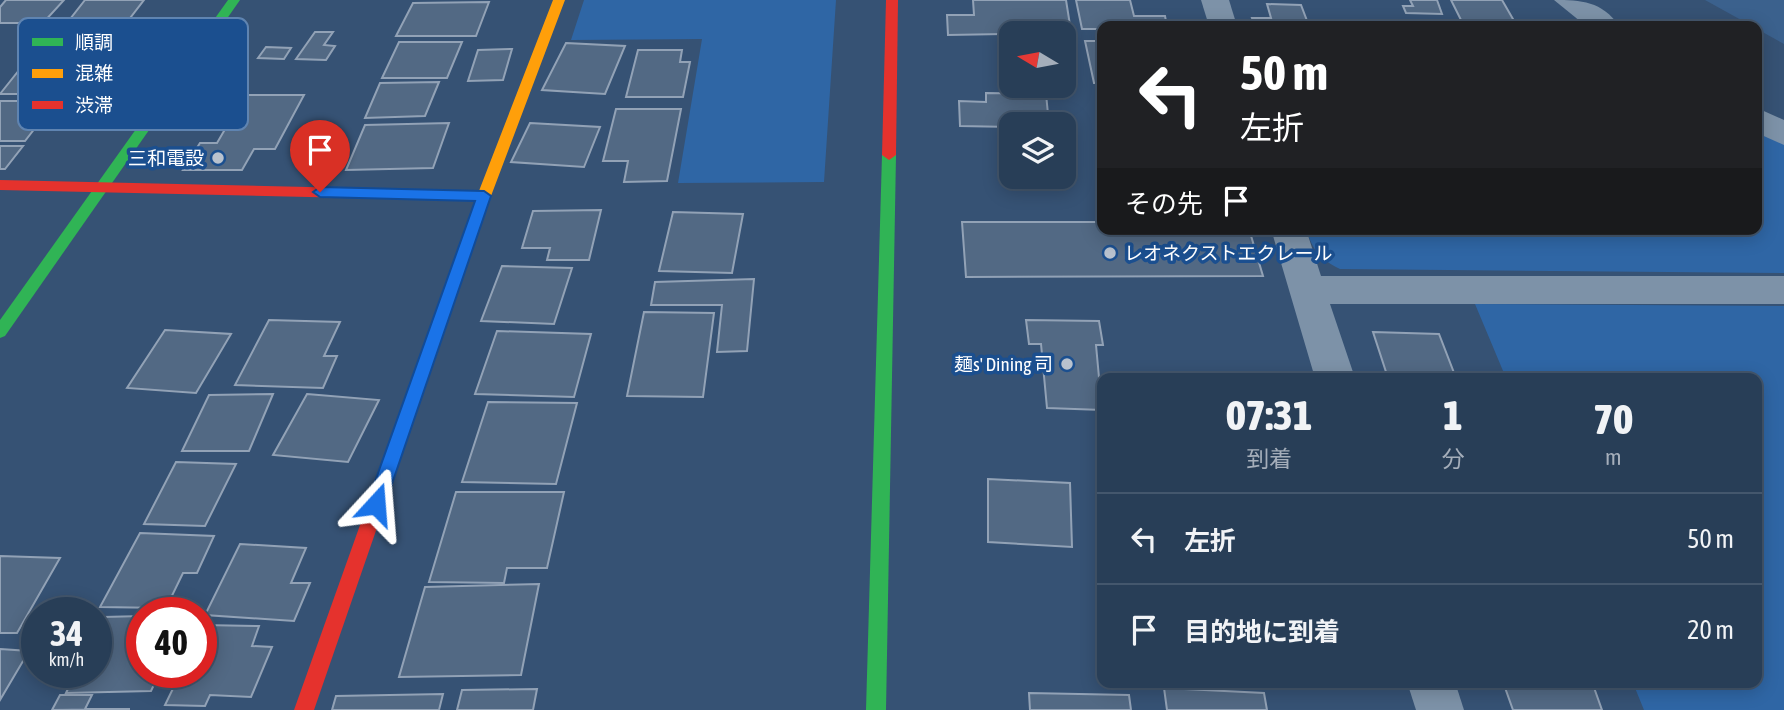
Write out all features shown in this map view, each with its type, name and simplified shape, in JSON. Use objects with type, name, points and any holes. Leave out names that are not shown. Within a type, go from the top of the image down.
[{"type":"street","points":[[221,18],[234,0]]},
{"type":"street","points":[[304,710],[484,196],[559,0]]},
{"type":"street","points":[[876,710],[892,0]]},
{"type":"street","points":[[1215,0],[1221,21]]},
{"type":"street","points":[[1568,0],[1597,21]]},
{"type":"street","points":[[1762,122],[1784,134]]},
{"type":"street","points":[[0,332],[142,130]]},
{"type":"street","points":[[0,185],[484,196]]},
{"type":"street","points":[[1290,235],[1333,373]]},
{"type":"street","points":[[1308,290],[1784,290]]},
{"type":"street","points":[[1434,688],[1440,710]]},
{"type":"shaded area","points":[[584,0],[836,0],[824,182],[678,183],[702,39],[571,40]]},
{"type":"shaded area","points":[[1705,0],[1784,0],[1784,44],[1762,32],[1762,21],[1743,21]]},
{"type":"shaded area","points":[[1762,131],[1784,144],[1784,273],[1340,269],[1318,254],[1308,235],[1762,235]]},
{"type":"shaded area","points":[[1475,304],[1784,306],[1784,710],[1644,710],[1635,688],[1762,688],[1762,373],[1504,373]]},
{"type":"building","points":[[6,0],[64,0],[48,18],[18,18],[18,23],[0,23],[0,7]]},
{"type":"building","points":[[85,0],[144,0],[130,18],[71,18]]},
{"type":"building","points":[[973,0],[1066,0],[1069,21],[999,21],[999,34],[948,35],[947,15],[974,15]]},
{"type":"building","points":[[1076,0],[1130,0],[1134,16],[1165,16],[1166,21],[1097,21],[1097,29],[1082,29]]},
{"type":"building","points":[[1410,0],[1437,0],[1442,14],[1406,13],[1403,6],[1413,6]]},
{"type":"building","points":[[1451,0],[1502,0],[1514,21],[1462,21]]},
{"type":"building","points":[[489,2],[476,36],[396,36],[413,3]]},
{"type":"building","points":[[1267,4],[1301,5],[1307,21],[1253,21],[1252,18],[1271,18]]},
{"type":"building","points":[[315,32],[333,32],[324,45],[335,46],[326,60],[296,59]]},
{"type":"building","points":[[1085,41],[1097,41],[1097,83],[1094,83]]},
{"type":"building","points":[[399,42],[462,42],[447,78],[382,78]]},
{"type":"building","points":[[566,43],[625,46],[605,94],[542,90]]},
{"type":"building","points":[[266,47],[291,48],[284,59],[258,58]]},
{"type":"building","points":[[512,49],[503,80],[468,81],[478,50]]},
{"type":"building","points":[[638,50],[682,50],[680,62],[690,62],[683,97],[626,97]]},
{"type":"building","points":[[18,71],[18,94],[0,94]]},
{"type":"building","points":[[439,82],[425,116],[365,118],[380,83]]},
{"type":"building","points":[[986,93],[999,93],[999,98],[1046,98],[1048,112],[999,112],[999,127],[960,126],[959,101],[986,102]]},
{"type":"building","points":[[248,95],[304,95],[275,149],[254,149],[242,170],[183,170],[200,143],[217,143],[225,130],[248,130]]},
{"type":"building","points":[[0,101],[18,101],[18,130],[34,130],[25,141],[0,141]]},
{"type":"building","points":[[616,109],[681,109],[667,181],[624,182],[628,161],[603,161]]},
{"type":"building","points":[[449,123],[433,168],[346,170],[365,125]]},
{"type":"building","points":[[530,123],[600,127],[584,167],[511,162]]},
{"type":"building","points":[[0,146],[23,146],[5,169],[0,169]]},
{"type":"building","points":[[601,210],[589,260],[547,260],[550,248],[522,248],[533,211]]},
{"type":"building","points":[[673,212],[743,214],[732,273],[659,271]]},
{"type":"building","name":"レオネクストエクレール","points":[[962,222],[1097,222],[1097,235],[1251,235],[1263,276],[966,277]]},
{"type":"building","points":[[502,266],[572,268],[554,324],[481,321]]},
{"type":"building","points":[[754,279],[747,351],[717,352],[722,305],[651,305],[655,282]]},
{"type":"building","points":[[644,312],[714,313],[703,397],[627,396]]},
{"type":"building","points":[[269,320],[340,322],[324,356],[337,356],[323,388],[235,385]]},
{"type":"building","points":[[1026,320],[1099,321],[1103,345],[1096,345],[1099,373],[1097,410],[1047,408],[1041,344],[1029,344]]},
{"type":"building","points":[[165,330],[231,334],[196,393],[127,388]]},
{"type":"building","points":[[497,331],[591,334],[574,397],[475,394]]},
{"type":"building","points":[[1373,332],[1439,334],[1454,373],[1386,373]]},
{"type":"building","points":[[273,394],[249,451],[182,451],[209,395]]},
{"type":"building","points":[[307,394],[379,400],[348,462],[273,455]]},
{"type":"building","points":[[488,402],[577,403],[556,484],[462,482]]},
{"type":"building","points":[[176,462],[236,464],[205,526],[144,524]]},
{"type":"building","points":[[988,479],[1070,483],[1072,547],[988,542]]},
{"type":"building","points":[[456,492],[564,492],[547,568],[507,568],[504,583],[429,582]]},
{"type":"building","points":[[140,533],[214,536],[197,573],[183,573],[171,597],[126,597],[126,607],[112,607],[112,597],[105,597]]},
{"type":"building","points":[[240,544],[306,548],[291,583],[310,583],[294,621],[217,616],[217,597],[214,597]]},
{"type":"building","points":[[0,556],[60,558],[38,597],[21,597],[21,626],[17,633],[0,633]]},
{"type":"building","points":[[539,584],[521,675],[399,677],[425,587]]},
{"type":"building","points":[[126,616],[126,688],[152,688],[151,691],[66,693],[68,688],[112,688],[112,617]]},
{"type":"building","points":[[217,625],[259,626],[252,646],[272,647],[251,697],[210,695],[205,706],[165,705],[173,688],[217,688]]},
{"type":"building","points":[[0,649],[21,650],[21,665],[0,700]]},
{"type":"building","points":[[1164,688],[1264,693],[1267,710],[1167,710]]},
{"type":"building","points":[[1505,688],[1594,688],[1602,710],[1513,710]]},
{"type":"building","points":[[537,689],[533,710],[457,710],[462,690]]},
{"type":"building","points":[[1029,693],[1129,695],[1131,710],[1030,710]]},
{"type":"building","points":[[443,694],[439,710],[332,710],[336,696]]},
{"type":"building","points":[[60,695],[92,695],[85,709],[130,709],[52,710]]},
{"type":"traffic: fast","points":[[221,18],[234,0]]},
{"type":"traffic: fast","points":[[0,332],[142,130]]},
{"type":"traffic: fast","points":[[876,710],[889,155]]},
{"type":"traffic: slow","points":[[428,357],[484,196],[559,0]]},
{"type":"traffic: jam","points":[[889,155],[892,0]]},
{"type":"traffic: jam","points":[[0,185],[484,196]]},
{"type":"traffic: jam","points":[[304,710],[428,357]]},
{"type":"place","name":"三和電設","points":[[218,158]]},
{"type":"place","name":"レオネクストエクレール","points":[[1110,253]]},
{"type":"place","name":"麺s' Dining 司","points":[[1067,364]]},
{"type":"route","points":[[320,192],[484,196],[376,504]]}]
